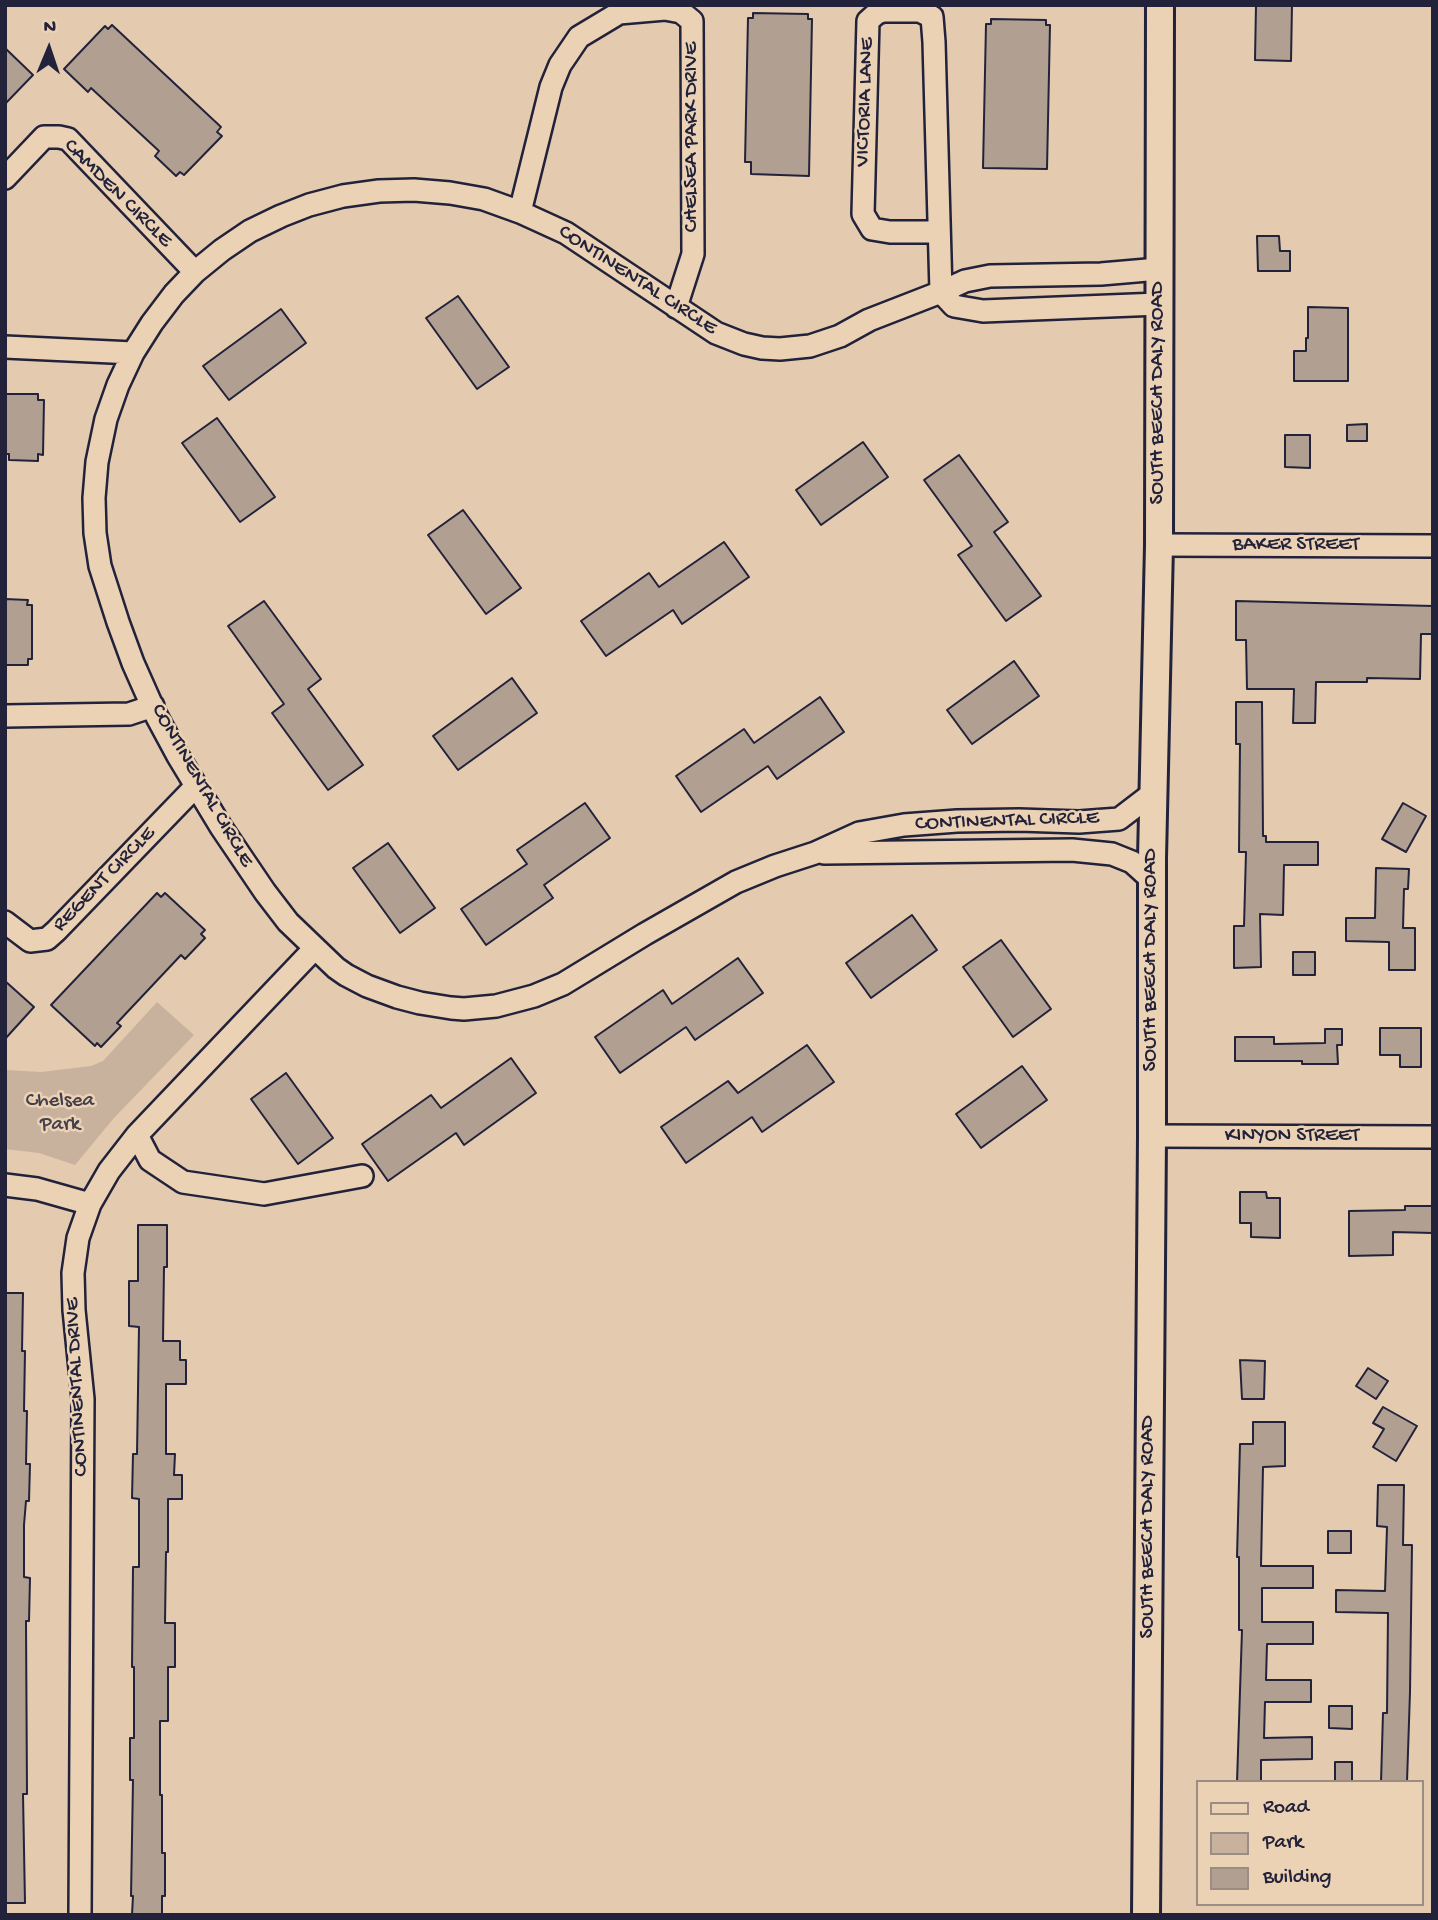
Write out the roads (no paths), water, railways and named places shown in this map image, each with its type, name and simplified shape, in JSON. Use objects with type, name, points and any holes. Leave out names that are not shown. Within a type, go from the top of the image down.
[{"type":"street","name":"SOUTH BEECH DALY ROAD","points":[[1146,1915],[1152,880],[1159,545],[1160,5]]},
{"type":"street","name":"CHELSEA PARK DRIVE","points":[[520,212],[551,87],[560,65],[579,37],[619,13],[665,9],[681,12],[692,21],[693,254],[676,307]]},
{"type":"street","name":"VICTORIA LANE","points":[[939,232],[890,232],[872,229],[863,214],[868,21],[877,13],[920,11],[932,17],[941,292]]},
{"type":"street","name":"CAMDEN CIRCLE","points":[[5,178],[44,137],[60,136],[68,139],[195,272]]},
{"type":"street","name":"CONTINENTAL CIRCLE","points":[[1153,793],[1119,819],[1079,822],[957,821],[904,825],[859,833],[815,853],[736,882],[645,934],[584,973],[534,996],[496,1006],[464,1009],[397,998],[346,975],[288,922],[221,827],[196,786],[153,706],[118,622],[100,566],[94,498],[99,451],[106,419],[118,385],[133,353],[174,294],[195,272],[250,231],[309,205],[343,196],[379,191],[438,192],[484,200],[520,212],[591,248],[716,333],[744,344],[780,349],[810,346],[840,336],[869,320],[965,281],[990,276],[1101,274],[1159,269]]},
{"type":"street","points":[[941,292],[954,306],[983,311],[1159,304]]},
{"type":"street","points":[[5,347],[133,353]]},
{"type":"street","name":"BAKER STREET","points":[[1159,545],[1433,546]]},
{"type":"street","points":[[5,716],[129,714],[153,706]]},
{"type":"street","name":"REGENT CIRCLE","points":[[5,922],[30,941],[47,939],[196,786]]},
{"type":"street","name":"CONTINENTAL CIRCLE","points":[[815,853],[1072,850],[1112,854],[1132,862],[1152,880]]},
{"type":"street","name":"CONTINENTAL DRIVE","points":[[80,1915],[83,1398],[73,1273],[78,1238],[90,1204],[109,1171],[137,1135],[315,948]]},
{"type":"street","points":[[137,1135],[150,1160],[183,1182],[264,1194],[362,1176]]},
{"type":"street","name":"KINYON STREET","points":[[1152,1136],[1433,1137]]},
{"type":"street","points":[[5,1185],[37,1189],[90,1204]]},
{"type":"park label","name":"Chelsea Park","points":[[60,1114]]}]
